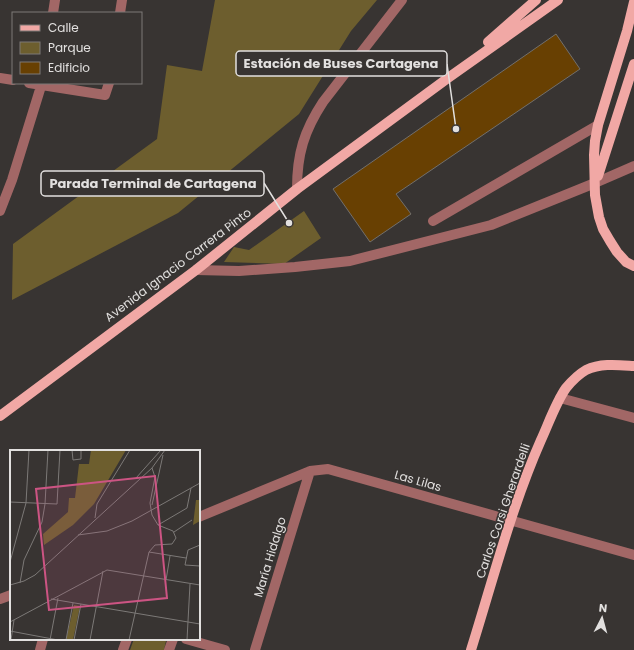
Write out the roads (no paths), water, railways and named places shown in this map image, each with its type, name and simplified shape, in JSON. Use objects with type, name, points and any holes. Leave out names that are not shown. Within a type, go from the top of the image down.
[{"type":"main road","name":"Avenida Ignacio Carrera Pinto","points":[[448,78],[536,0]]},
{"type":"main road","name":"Avenida Ignacio Carrera Pinto","points":[[0,416],[196,270],[297,189],[448,78],[558,0]]},
{"type":"main road","points":[[631,262],[617,252],[610,241],[603,229],[596,206],[595,140],[598,125],[630,32],[634,2]]},
{"type":"main road","points":[[595,183],[634,64]]},
{"type":"main road","points":[[598,125],[613,130]]},
{"type":"main road","name":"Carlos Corsi Gherardelli","points":[[471,650],[526,475],[560,398],[573,380],[586,370],[610,365],[634,366]]},
{"type":"street","points":[[53,12],[55,0]]},
{"type":"street","points":[[120,12],[122,0]]},
{"type":"street","points":[[297,189],[297,174],[302,144],[314,115],[402,0]]},
{"type":"street","points":[[0,78],[12,80]]},
{"type":"street","points":[[0,211],[12,180],[42,84],[105,95],[109,84]]},
{"type":"street","points":[[433,221],[598,125]]},
{"type":"street","points":[[196,270],[295,268],[350,261],[491,226],[634,166]]},
{"type":"street","points":[[560,398],[634,418]]},
{"type":"street","name":"Las Lilas","points":[[200,517],[310,471],[328,469],[634,556]]},
{"type":"street","name":"María Hidalgo","points":[[255,650],[310,471]]},
{"type":"street","points":[[0,599],[10,595]]},
{"type":"street","points":[[40,650],[44,640]]},
{"type":"street","points":[[123,650],[127,640]]},
{"type":"street","points":[[169,650],[172,640]]},
{"type":"street","points":[[190,640],[225,650]]},
{"type":"place","name":"Estación de Buses Cartagena","points":[[456,129]]},
{"type":"place","name":"Parada Terminal de Cartagena","points":[[289,223]]}]
